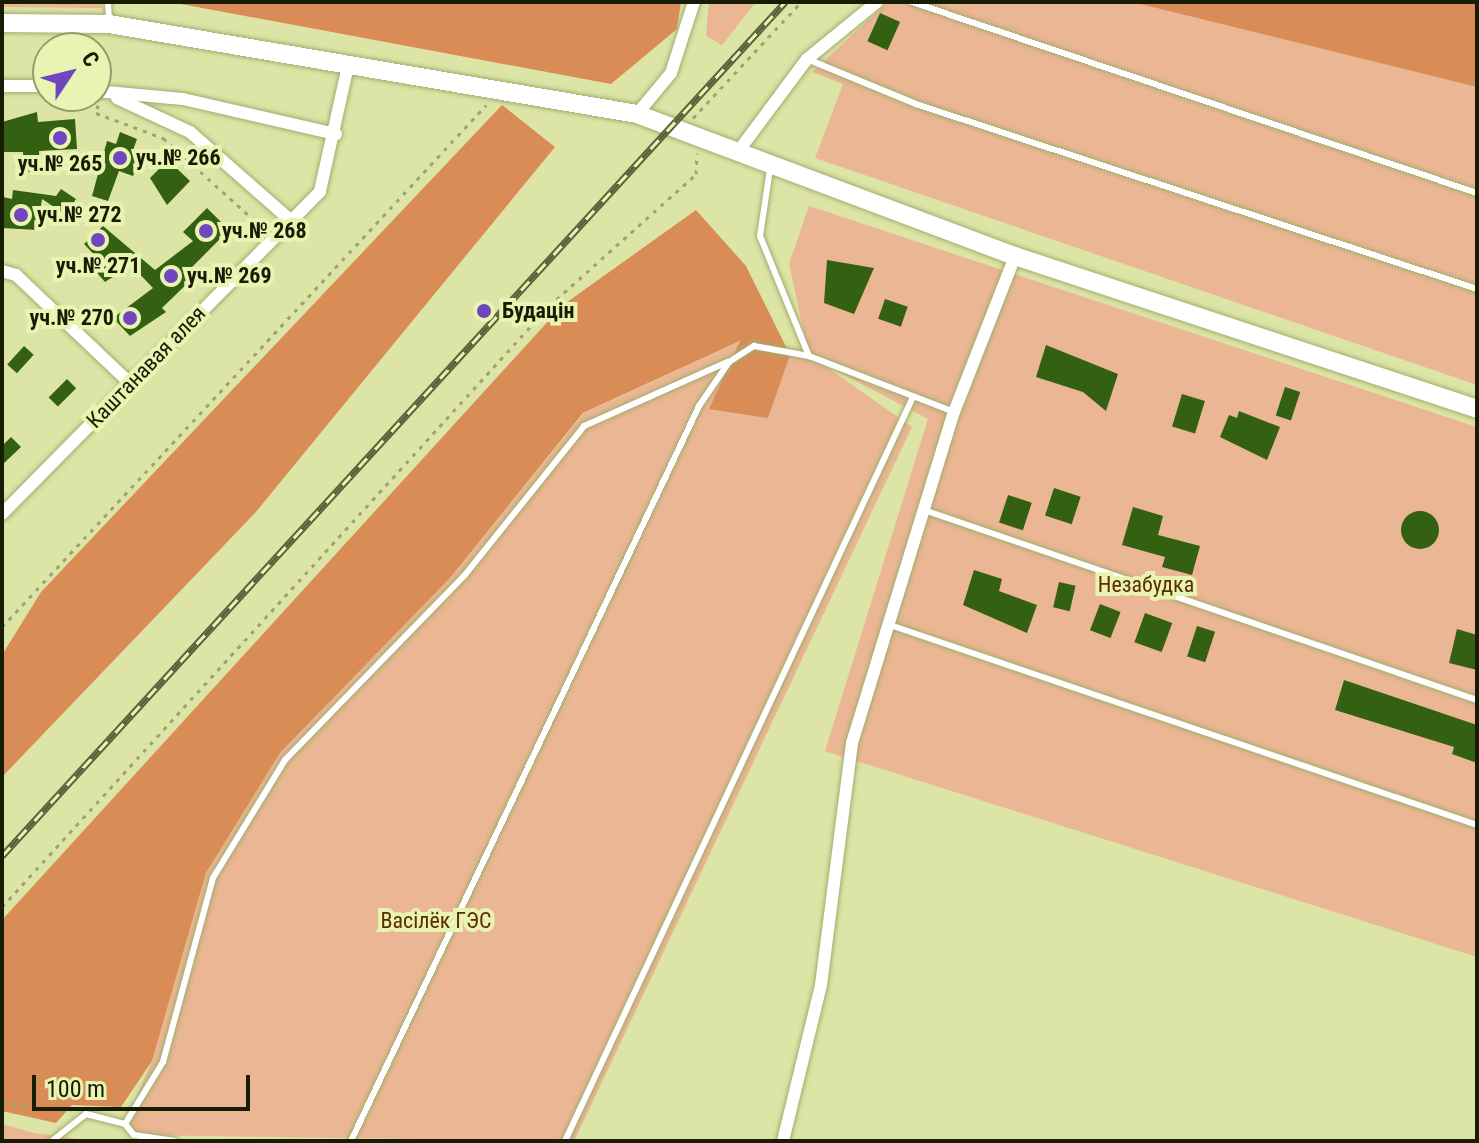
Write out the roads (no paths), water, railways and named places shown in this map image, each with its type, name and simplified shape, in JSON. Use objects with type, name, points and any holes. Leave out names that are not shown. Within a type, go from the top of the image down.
[{"type":"street","points":[[637,114],[671,73],[694,2]]},
{"type":"street","points":[[737,153],[807,59],[877,2]]},
{"type":"street","points":[[2,23],[109,24],[637,114],[1015,256],[1477,409]]},
{"type":"street","name":"Каштанавая алея","points":[[5,507],[325,184],[348,66]]},
{"type":"street","points":[[2,86],[32,86]]},
{"type":"street","points":[[112,95],[183,99],[336,134]]},
{"type":"street","points":[[112,100],[190,132],[289,219]]},
{"type":"street","points":[[783,1141],[821,985],[852,743],[954,412],[1015,256]]},
{"type":"street","points":[[2,271],[16,275],[130,383]]},
{"type":"lane","points":[[108,2],[109,24]]},
{"type":"lane","points":[[912,2],[1477,193]]},
{"type":"lane","points":[[807,59],[916,104],[1477,289]]},
{"type":"lane","points":[[771,165],[760,236],[809,356]]},
{"type":"lane","points":[[125,1124],[163,1062],[213,878],[285,760],[464,576],[584,426],[729,362],[754,346],[809,356],[954,412]]},
{"type":"lane","points":[[351,1141],[699,406],[729,362]]},
{"type":"lane","points":[[565,1141],[913,397]]},
{"type":"lane","points":[[924,510],[1477,700]]},
{"type":"lane","points":[[890,625],[1477,825]]},
{"type":"lane","points":[[52,1141],[86,1114],[125,1124],[134,1135],[175,1141]]},
{"type":"railway","points":[[2,856],[785,2]]},
{"type":"place","name":"уч.№ 265","points":[[60,138]]},
{"type":"place","name":"уч.№ 266","points":[[120,158]]},
{"type":"place","name":"уч.№ 272","points":[[21,215]]},
{"type":"place","name":"уч.№ 268","points":[[206,231]]},
{"type":"place","name":"уч.№ 271","points":[[98,240]]},
{"type":"place","name":"уч.№ 269","points":[[171,276]]},
{"type":"place","name":"Будацін","points":[[484,311]]},
{"type":"place","name":"уч.№ 270","points":[[130,318]]},
{"type":"park label","name":"Незабудка","points":[[1146,585]]},
{"type":"park label","name":"Васілёк ГЭС","points":[[436,921]]}]
